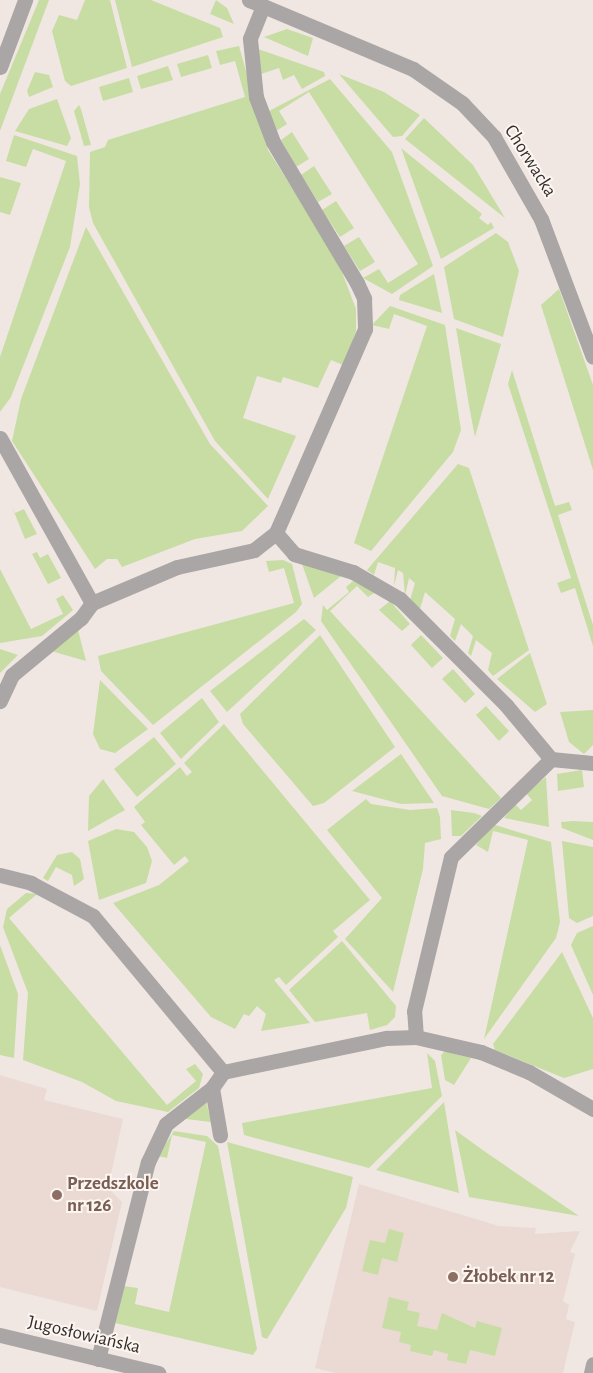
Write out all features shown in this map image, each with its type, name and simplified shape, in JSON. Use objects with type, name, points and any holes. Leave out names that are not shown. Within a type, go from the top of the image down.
[{"type":"street","points":[[0,67],[25,0]]},
{"type":"street","name":"Chorwacka","points":[[248,0],[414,69],[462,103],[494,137],[541,219],[593,357]]},
{"type":"street","points":[[0,700],[12,675],[80,618],[92,602],[177,567],[254,550],[276,533],[365,329],[364,298],[357,283],[273,142],[256,97],[250,39],[264,6]]},
{"type":"street","points":[[0,438],[92,602]]},
{"type":"street","points":[[276,533],[294,554],[353,572],[400,599],[506,705],[551,759],[593,763]]},
{"type":"street","points":[[416,1037],[414,1011],[451,857],[551,759]]},
{"type":"street","points":[[0,875],[31,883],[93,916],[223,1072]]},
{"type":"street","points":[[98,1359],[148,1162],[166,1124],[212,1088],[223,1072],[386,1038],[416,1037],[481,1052],[529,1072],[593,1110]]},
{"type":"street","points":[[212,1088],[220,1135]]},
{"type":"street","name":"Jugosłowiańska","points":[[0,1335],[158,1373]]},
{"type":"street","points":[[591,1373],[593,1364]]},
{"type":"shaded area","name":"Przedszkole nr 126","points":[[0,1075],[47,1089],[44,1100],[123,1119],[108,1188],[122,1202],[97,1311],[0,1287]]},
{"type":"shaded area","name":"Żłobek nr 12","points":[[359,1184],[499,1226],[536,1228],[535,1234],[580,1231],[570,1252],[575,1254],[563,1301],[569,1305],[566,1319],[575,1322],[563,1373],[335,1373],[315,1368]]},
{"type":"green space","points":[[39,0],[49,0],[0,131],[0,94]]},
{"type":"green space","points":[[85,0],[110,0],[127,68],[71,86],[65,81],[52,31],[59,15],[77,20]]},
{"type":"green space","points":[[115,0],[151,0],[220,28],[223,37],[132,67]]},
{"type":"green space","points":[[216,0],[227,8],[234,24],[210,14]]},
{"type":"green space","points":[[287,29],[313,38],[308,56],[264,37]]},
{"type":"green space","points":[[239,46],[268,150],[337,259],[356,309],[356,331],[345,366],[331,360],[318,388],[283,377],[281,383],[257,376],[243,418],[296,436],[268,499],[215,441],[93,223],[89,207],[90,152],[105,147],[108,140],[245,97],[235,61],[220,65],[216,51]]},
{"type":"green space","points":[[258,49],[324,72],[325,76],[302,89],[294,75],[283,80],[279,68],[261,74]]},
{"type":"green space","points":[[208,55],[212,68],[181,77],[177,64]]},
{"type":"green space","points":[[168,66],[173,80],[141,89],[137,76]]},
{"type":"green space","points":[[35,72],[49,75],[53,87],[29,97],[27,91]]},
{"type":"green space","points":[[339,74],[384,92],[420,115],[402,136],[393,137]]},
{"type":"green space","points":[[129,78],[133,92],[103,101],[99,87]]},
{"type":"green space","points":[[330,79],[392,152],[433,266],[392,294],[363,278],[379,269],[388,283],[418,264],[309,92],[279,111],[287,124],[276,131],[269,111]]},
{"type":"green space","points":[[57,99],[71,138],[67,146],[15,131],[29,109]]},
{"type":"green space","points":[[79,105],[91,145],[84,146],[74,111]]},
{"type":"green space","points":[[424,118],[473,165],[505,218],[405,139]]},
{"type":"green space","points":[[292,132],[309,159],[296,167],[281,140]]},
{"type":"green space","points":[[14,135],[77,156],[80,184],[70,247],[11,397],[0,412],[0,357],[66,161],[33,149],[26,167],[6,161]]},
{"type":"green space","points":[[401,148],[482,214],[479,218],[488,225],[491,222],[494,228],[441,259]]},
{"type":"green space","points":[[314,166],[332,194],[318,202],[301,175]]},
{"type":"green space","points":[[0,177],[21,183],[10,215],[0,212]]},
{"type":"green space","points":[[336,201],[354,228],[340,237],[322,210]]},
{"type":"green space","points":[[86,227],[210,444],[268,506],[242,531],[195,539],[122,567],[117,559],[107,559],[95,569],[12,441],[21,399]]},
{"type":"green space","points":[[496,233],[508,242],[519,271],[503,337],[454,319],[444,267]]},
{"type":"green space","points":[[359,237],[375,262],[360,271],[344,246]]},
{"type":"green space","points":[[434,274],[442,313],[399,300],[400,295]]},
{"type":"green space","points":[[559,289],[593,385],[593,470],[541,305]]},
{"type":"green space","points":[[390,306],[445,325],[461,430],[453,452],[371,551],[354,543],[427,326],[394,314],[389,329],[372,325]]},
{"type":"green space","points":[[456,328],[501,344],[475,437],[470,411]]},
{"type":"green space","points":[[512,370],[555,506],[569,502],[572,510],[558,515],[593,625],[593,646],[575,588],[561,593],[557,583],[571,578],[508,384]]},
{"type":"green space","points":[[458,464],[469,468],[529,650],[493,676],[488,670],[492,653],[476,640],[471,656],[468,653],[473,636],[461,624],[455,641],[450,636],[455,619],[425,592],[420,609],[410,600],[415,583],[409,578],[405,596],[403,573],[398,570],[394,586],[395,568],[378,562],[374,575],[367,570]]},
{"type":"green space","points":[[12,507],[15,513],[24,509],[37,534],[25,539]]},
{"type":"green space","points":[[37,552],[40,558],[48,554],[61,578],[48,584],[32,554]]},
{"type":"green space","points":[[283,560],[292,564],[302,604],[296,612],[153,725],[101,671],[98,656],[294,603],[284,568],[269,572],[266,561]]},
{"type":"green space","points":[[302,564],[341,576],[314,598]]},
{"type":"green space","points":[[0,569],[31,629],[63,614],[56,599],[63,595],[73,610],[42,636],[0,643]]},
{"type":"green space","points":[[353,581],[376,592],[368,597],[357,586],[330,611],[501,798],[489,809],[442,796],[321,621],[323,605],[327,610],[349,592],[346,587]]},
{"type":"green space","points":[[390,601],[410,624],[402,631],[379,610]]},
{"type":"green space","points":[[304,619],[316,630],[227,712],[210,691]]},
{"type":"green space","points":[[78,630],[86,661],[51,651]]},
{"type":"green space","points":[[320,635],[395,747],[324,803],[313,806],[243,724],[240,714]]},
{"type":"green space","points":[[421,635],[443,658],[432,668],[411,645]]},
{"type":"green space","points":[[0,649],[18,655],[0,673]]},
{"type":"green space","points":[[530,653],[547,704],[535,712],[497,679]]},
{"type":"green space","points":[[453,669],[475,694],[465,703],[442,679]]},
{"type":"green space","points":[[100,680],[148,729],[115,753],[100,749],[93,734]]},
{"type":"green space","points":[[202,698],[219,722],[181,759],[160,733]]},
{"type":"green space","points":[[486,706],[509,731],[499,741],[476,715]]},
{"type":"green space","points":[[593,710],[593,745],[584,754],[569,742],[560,712]]},
{"type":"green space","points":[[224,724],[370,900],[333,931],[338,937],[286,985],[279,977],[274,980],[310,1023],[261,1031],[266,1014],[257,1006],[249,1016],[244,1014],[235,1029],[211,1017],[113,903],[159,885],[189,861],[185,856],[174,865],[141,825],[145,822],[134,807],[180,767],[187,776],[192,772],[184,763]]},
{"type":"green space","points":[[154,737],[176,764],[137,797],[114,769]]},
{"type":"green space","points":[[401,754],[434,803],[401,804],[352,791]]},
{"type":"green space","points":[[582,770],[584,787],[558,791],[557,774]]},
{"type":"green space","points":[[546,777],[549,827],[504,818],[515,804],[521,810],[532,800],[526,793]]},
{"type":"green space","points":[[103,779],[125,810],[88,831],[89,796]]},
{"type":"green space","points":[[366,799],[371,804],[410,810],[437,808],[440,817],[441,839],[425,843],[423,869],[393,992],[345,939],[382,898],[327,830]]},
{"type":"green space","points":[[451,810],[482,816],[461,836],[452,836]]},
{"type":"green space","points":[[561,822],[593,822],[593,840],[562,828]]},
{"type":"green space","points":[[492,824],[551,842],[560,922],[556,938],[484,1039],[528,840],[493,831],[488,852],[476,845]]},
{"type":"green space","points":[[116,829],[134,832],[147,847],[152,861],[146,883],[99,900],[88,841]]},
{"type":"green space","points":[[562,841],[593,847],[593,916],[577,923],[569,918]]},
{"type":"green space","points":[[72,852],[80,859],[84,879],[74,886],[72,875],[56,867],[48,881],[43,878],[57,855]]},
{"type":"green space","points":[[26,893],[37,894],[9,918],[167,1105],[196,1081],[186,1069],[195,1064],[203,1074],[199,1088],[168,1112],[116,1101],[82,1082],[23,1060],[28,993],[3,927],[7,909]]},
{"type":"green space","points":[[593,926],[593,995],[571,945],[577,933]]},
{"type":"green space","points":[[342,941],[396,1006],[395,1017],[387,1025],[370,1030],[367,1013],[315,1022],[289,990]]},
{"type":"green space","points":[[0,945],[18,994],[14,1058],[0,1055]]},
{"type":"green space","points":[[562,952],[593,1018],[593,1069],[564,1078],[495,1050],[493,1044]]},
{"type":"green space","points":[[445,1051],[471,1058],[454,1085],[445,1080],[441,1055]]},
{"type":"green space","points":[[427,1053],[435,1061],[442,1096],[369,1168],[244,1135],[242,1123],[432,1088]]},
{"type":"green space","points":[[206,1101],[211,1122],[186,1119],[185,1116]]},
{"type":"green space","points":[[444,1102],[459,1193],[376,1170]]},
{"type":"green space","points":[[455,1130],[484,1151],[579,1216],[469,1197]]},
{"type":"green space","points":[[174,1131],[207,1136],[218,1146],[257,1349],[253,1355],[115,1323],[123,1286],[138,1288],[135,1304],[169,1312],[206,1142],[172,1135],[167,1158],[158,1156]]},
{"type":"green space","points":[[227,1142],[353,1177],[346,1208],[267,1339],[262,1337]]},
{"type":"green space","points":[[389,1229],[404,1233],[397,1262],[382,1258],[378,1275],[362,1271],[370,1240],[385,1243]]},
{"type":"green space","points":[[389,1297],[409,1302],[407,1310],[420,1313],[417,1326],[437,1330],[442,1313],[475,1328],[477,1321],[502,1328],[495,1356],[470,1350],[466,1364],[447,1360],[448,1354],[434,1350],[432,1356],[410,1351],[411,1345],[399,1342],[401,1332],[382,1328]]},
{"type":"place","name":"Przedszkole nr 126","points":[[57,1195]]},
{"type":"place","name":"Żłobek nr 12","points":[[453,1277]]}]
